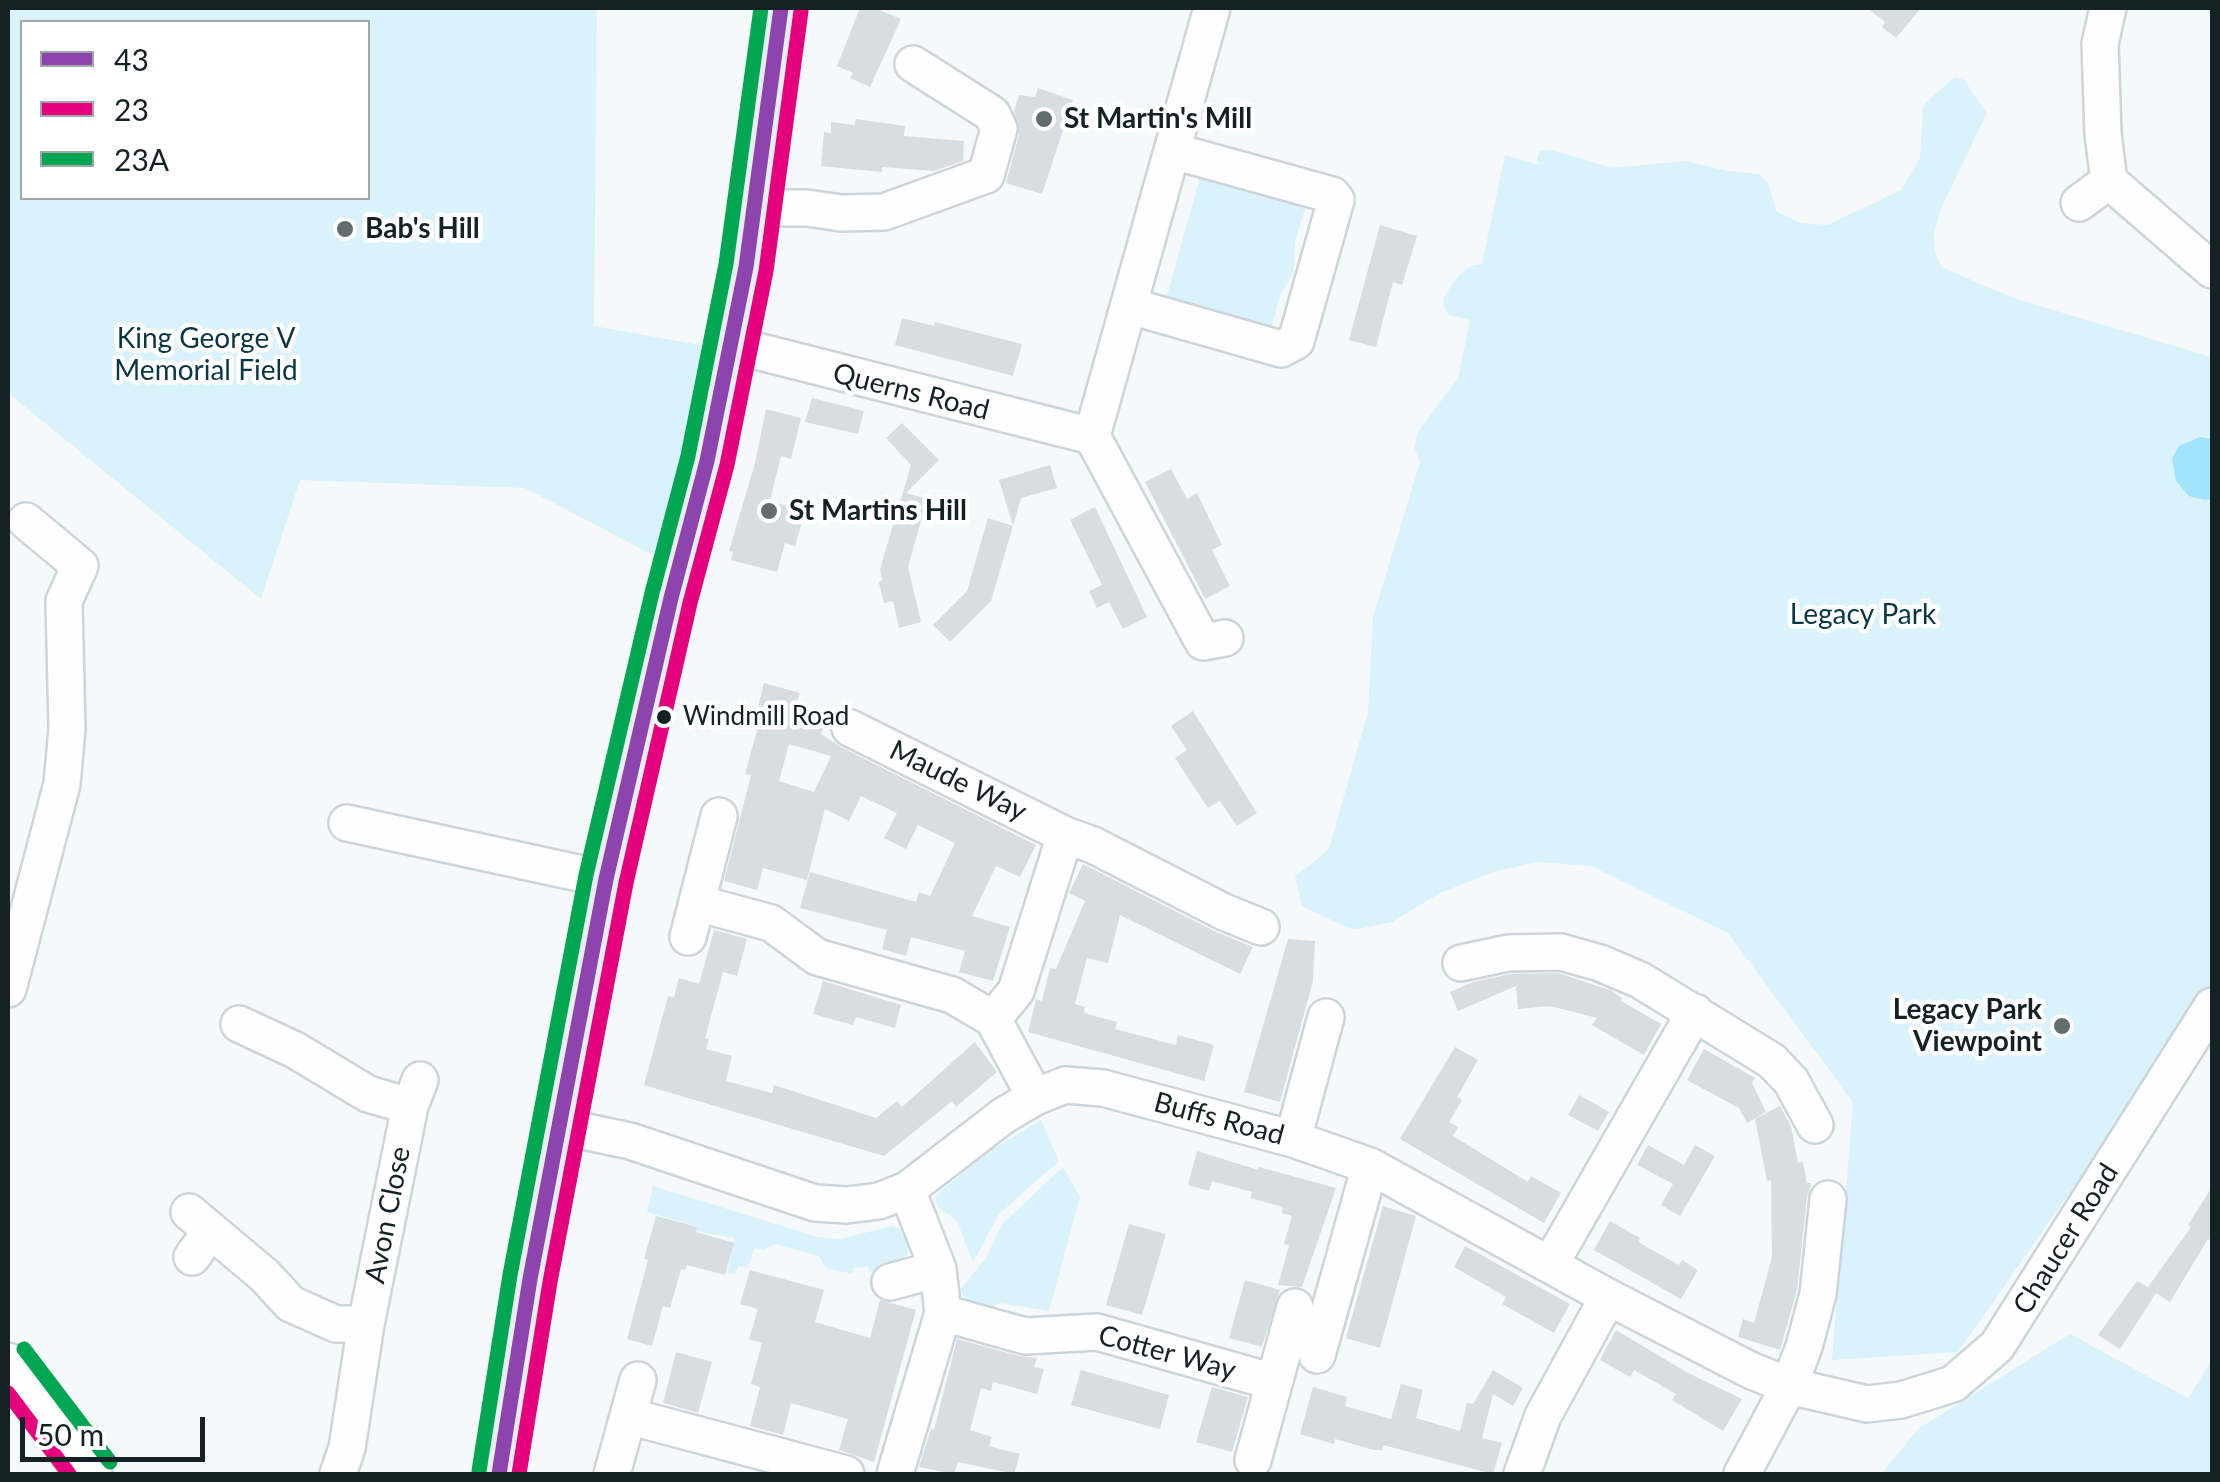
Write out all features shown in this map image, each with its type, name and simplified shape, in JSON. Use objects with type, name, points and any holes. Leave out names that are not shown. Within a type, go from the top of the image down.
[{"type":"main road","points":[[499,1474],[517,1353],[606,879],[707,461],[730,344],[756,208],[780,8]]},
{"type":"street","points":[[1212,8],[1092,436],[1203,642],[1226,638]]},
{"type":"street","points":[[2108,8],[2100,44],[2108,181],[2212,270]]},
{"type":"street","points":[[756,208],[807,208],[841,214],[884,212],[986,175],[1000,129],[992,114],[913,64]]},
{"type":"street","points":[[1130,306],[1280,349],[1296,340],[1336,200],[1332,194],[1173,151]]},
{"type":"street","points":[[2079,203],[2108,181]]},
{"type":"street","name":"Querns Road","points":[[730,344],[1092,436]]},
{"type":"street","points":[[8,989],[62,784],[81,684],[64,602],[80,566],[26,521]]},
{"type":"street","name":"Maude Way","points":[[850,728],[1065,835],[1093,844],[1224,912],[1261,926]]},
{"type":"street","points":[[718,816],[692,920],[771,923],[817,957],[952,996],[993,1019],[1035,1097]]},
{"type":"street","points":[[348,823],[606,879]]},
{"type":"street","points":[[993,1019],[1016,991],[1065,835]]},
{"type":"street","points":[[1461,963],[1508,953],[1561,952],[1640,980],[1772,1061],[1792,1081],[1815,1125]]},
{"type":"street","name":"Chaucer Road","points":[[1867,1404],[1901,1400],[1953,1384],[1997,1346],[2212,1006]]},
{"type":"street","points":[[1551,1263],[1695,1012]]},
{"type":"street","points":[[1293,1139],[1326,1017]]},
{"type":"street","name":"Avon Close","points":[[252,1041],[295,1050],[368,1094],[415,1093],[366,1324],[347,1448],[338,1474]]},
{"type":"street","name":"Buffs Road","points":[[558,1126],[630,1141],[815,1203],[847,1205],[879,1201],[907,1190],[1003,1116],[1065,1084],[1082,1084],[1293,1139],[1370,1166],[1750,1370],[1789,1386],[1867,1404]]},
{"type":"street","points":[[1317,1355],[1370,1166]]},
{"type":"street","points":[[896,1474],[943,1314],[938,1269],[907,1190]]},
{"type":"street","points":[[1742,1474],[1789,1386],[1818,1294],[1828,1198]]},
{"type":"street","points":[[197,1234],[264,1275],[291,1304],[336,1324],[366,1324]]},
{"type":"street","points":[[890,1282],[938,1269]]},
{"type":"street","points":[[1522,1474],[1543,1416],[1608,1297]]},
{"type":"street","name":"Cotter Way","points":[[1253,1460],[1295,1308]]},
{"type":"street","name":"Cotter Way","points":[[943,1314],[1025,1336],[1097,1332],[1274,1382]]},
{"type":"street","points":[[8,1360],[94,1474]]},
{"type":"street","points":[[612,1474],[638,1380]]},
{"type":"street","points":[[628,1416],[846,1474]]},
{"type":"green space","name":"King George V Memorial Field","points":[[8,8],[597,8],[594,326],[717,348],[664,561],[525,488],[300,480],[261,599],[8,393]]},
{"type":"green space","name":"Legacy Park","points":[[1954,77],[1964,80],[1987,113],[1942,206],[1934,233],[1935,253],[1941,267],[2016,299],[2212,357],[2212,990],[1958,1352],[1832,1360],[1853,1102],[1728,933],[1591,866],[1537,862],[1493,872],[1440,893],[1392,922],[1358,929],[1302,906],[1295,877],[1329,849],[1368,712],[1373,617],[1420,462],[1414,447],[1418,432],[1458,378],[1470,320],[1449,315],[1443,306],[1444,296],[1459,275],[1482,264],[1505,155],[1540,165],[1540,151],[1552,150],[1612,168],[1686,161],[1759,174],[1768,183],[1777,212],[1801,223],[1828,225],[1901,190],[1920,158],[1923,106]]},
{"type":"green space","points":[[1203,166],[1308,200],[1295,241],[1294,272],[1280,295],[1270,334],[1165,303]]},
{"type":"green space","points":[[1041,1120],[1059,1161],[999,1214],[973,1262],[957,1221],[938,1207],[935,1196],[988,1152]]},
{"type":"green space","points":[[1063,1167],[1080,1197],[1049,1311],[1000,1303],[989,1309],[968,1302],[960,1290],[985,1259],[1002,1224]]},
{"type":"green space","points":[[653,1186],[818,1237],[840,1239],[892,1226],[899,1228],[909,1244],[907,1256],[874,1272],[869,1272],[868,1267],[853,1268],[852,1273],[826,1268],[819,1256],[775,1244],[764,1250],[755,1248],[748,1267],[738,1266],[735,1274],[727,1273],[735,1238],[696,1231],[697,1227],[647,1212]]},
{"type":"green space","points":[[2070,1334],[2188,1398],[2212,1360],[2212,1474],[1881,1474],[1918,1429]]},
{"type":"water","points":[[2200,437],[2212,439],[2212,499],[2205,500],[2189,496],[2176,481],[2172,458],[2179,446]]},
{"type":"building","points":[[860,8],[875,8],[901,19],[870,87],[850,78],[853,73],[837,66]]},
{"type":"building","points":[[1867,8],[1921,8],[1896,38],[1882,27],[1885,22]]},
{"type":"building","points":[[1038,88],[1073,100],[1042,194],[1006,183],[1019,135],[1014,111],[1019,95],[1035,97]]},
{"type":"building","points":[[856,119],[905,126],[904,136],[964,141],[963,161],[934,171],[882,167],[882,172],[821,166],[824,132],[831,133],[831,122],[855,125]]},
{"type":"building","points":[[1380,225],[1417,236],[1402,285],[1393,282],[1376,347],[1349,340]]},
{"type":"building","points":[[902,318],[934,326],[935,322],[1022,344],[1013,376],[895,345]]},
{"type":"building","points":[[812,398],[864,411],[858,434],[805,422]]},
{"type":"building","points":[[766,409],[801,418],[791,459],[781,456],[770,501],[805,511],[795,546],[785,543],[777,572],[731,560],[733,552],[729,551]]},
{"type":"building","points":[[902,423],[939,460],[906,493],[927,499],[908,567],[921,622],[899,628],[893,601],[884,603],[879,583],[911,465],[886,438]]},
{"type":"building","points":[[1050,465],[1057,488],[1021,498],[1013,526],[999,480]]},
{"type":"building","points":[[1171,469],[1187,499],[1197,493],[1222,545],[1212,550],[1230,586],[1205,599],[1145,482]]},
{"type":"building","points":[[1095,507],[1147,617],[1123,629],[1109,602],[1097,608],[1089,591],[1102,585],[1070,520]]},
{"type":"building","points":[[988,518],[1013,526],[991,601],[950,642],[933,625],[967,591]]},
{"type":"building","points":[[764,683],[800,693],[793,720],[823,728],[821,734],[841,747],[1036,845],[1020,877],[996,866],[972,916],[1010,927],[993,981],[959,972],[965,951],[911,937],[906,956],[882,949],[887,930],[800,908],[810,872],[916,902],[919,892],[930,896],[955,843],[918,825],[906,849],[884,838],[897,813],[861,796],[849,821],[825,809],[807,880],[763,868],[757,890],[724,881],[751,775],[745,774],[763,709],[758,707]],"holes":[[[789,744],[831,756],[814,792],[779,781]]]},
{"type":"building","points":[[1193,711],[1257,813],[1237,826],[1220,801],[1208,808],[1175,758],[1187,750],[1171,726]]},
{"type":"building","points":[[1083,864],[1253,947],[1240,974],[1120,915],[1108,963],[1087,958],[1075,1004],[1085,1007],[1084,1013],[1117,1022],[1115,1029],[1176,1045],[1178,1035],[1214,1045],[1204,1081],[1028,1032],[1036,999],[1042,1001],[1050,968],[1056,969],[1085,901],[1069,893]]},
{"type":"building","points":[[714,930],[747,939],[737,976],[723,972],[705,1038],[709,1039],[706,1049],[732,1056],[726,1081],[772,1093],[774,1085],[876,1118],[897,1101],[902,1107],[975,1042],[997,1072],[956,1107],[952,1101],[884,1156],[644,1085],[668,996],[674,997],[679,978],[699,984]]},
{"type":"building","points":[[1288,939],[1315,941],[1313,981],[1280,1102],[1244,1092]]},
{"type":"building","points":[[1558,973],[1610,990],[1621,1001],[1661,1024],[1644,1055],[1592,1025],[1597,1018],[1550,1006],[1518,1009],[1516,986],[1458,1011],[1450,992],[1510,974]]},
{"type":"building","points":[[823,981],[901,1005],[895,1028],[856,1017],[853,1025],[813,1014]]},
{"type":"building","points":[[1455,1047],[1478,1060],[1457,1097],[1462,1100],[1449,1122],[1458,1127],[1453,1136],[1528,1182],[1531,1176],[1561,1193],[1544,1223],[1400,1139]]},
{"type":"building","points":[[1704,1049],[1755,1078],[1752,1083],[1766,1112],[1747,1123],[1739,1108],[1687,1080]]},
{"type":"building","points":[[1579,1095],[1609,1112],[1598,1131],[1568,1115]]},
{"type":"building","points":[[1780,1106],[1791,1126],[1798,1163],[1803,1162],[1811,1186],[1797,1290],[1780,1350],[1738,1337],[1743,1319],[1754,1323],[1772,1257],[1771,1180],[1767,1181],[1755,1119]]},
{"type":"building","points":[[1648,1145],[1684,1165],[1695,1145],[1715,1156],[1680,1216],[1661,1205],[1673,1184],[1637,1165]]},
{"type":"building","points":[[1197,1151],[1336,1188],[1302,1287],[1278,1285],[1292,1216],[1282,1213],[1283,1207],[1250,1198],[1252,1192],[1212,1181],[1209,1191],[1188,1185]]},
{"type":"building","points":[[2212,1187],[2212,1242],[2208,1239],[2170,1302],[2156,1293],[2120,1349],[2098,1335],[2137,1281],[2148,1287],[2191,1227],[2188,1225]]},
{"type":"building","points":[[1383,1206],[1416,1216],[1380,1348],[1346,1338]]},
{"type":"building","points":[[656,1216],[697,1227],[696,1232],[734,1243],[725,1275],[687,1265],[685,1270],[681,1269],[670,1308],[663,1306],[652,1346],[627,1339]]},
{"type":"building","points":[[1610,1221],[1679,1265],[1682,1260],[1698,1270],[1681,1299],[1594,1250]]},
{"type":"building","points":[[1129,1224],[1166,1234],[1142,1315],[1106,1305]]},
{"type":"building","points":[[1465,1246],[1570,1304],[1554,1333],[1502,1304],[1506,1297],[1454,1267]]},
{"type":"building","points":[[750,1270],[824,1290],[815,1322],[870,1338],[880,1300],[916,1310],[874,1462],[839,1450],[848,1419],[791,1403],[783,1435],[750,1426],[760,1387],[751,1384],[762,1343],[749,1339],[758,1309],[740,1304]]},
{"type":"building","points":[[1245,1280],[1280,1290],[1262,1347],[1229,1338]]},
{"type":"building","points":[[1616,1330],[1688,1373],[1742,1399],[1723,1431],[1672,1400],[1676,1394],[1634,1370],[1630,1377],[1600,1360]]},
{"type":"building","points":[[957,1339],[1037,1358],[1034,1367],[1044,1369],[1037,1394],[993,1382],[991,1391],[981,1388],[970,1430],[992,1437],[989,1446],[1020,1454],[1014,1474],[958,1462],[954,1474],[919,1467],[931,1429],[934,1430]]},
{"type":"building","points":[[676,1352],[712,1362],[698,1413],[663,1403]]},
{"type":"building","points":[[1081,1370],[1169,1395],[1160,1429],[1071,1405]]},
{"type":"building","points":[[1493,1370],[1523,1388],[1513,1406],[1493,1394],[1482,1438],[1502,1443],[1493,1474],[1383,1445],[1382,1450],[1374,1450],[1300,1434],[1313,1387],[1347,1397],[1345,1406],[1391,1419],[1401,1384],[1423,1390],[1416,1418],[1460,1431],[1467,1403],[1473,1404]]},
{"type":"building","points":[[1212,1387],[1248,1397],[1232,1452],[1196,1442]]},
{"type":"transit line","name":"23A","points":[[479,1471],[510,1275],[586,875],[688,456],[726,264],[761,8]]},
{"type":"transit line","name":"43","points":[[499,1474],[530,1279],[606,879],[707,461],[746,267],[781,8]]},
{"type":"transit line","name":"23","points":[[519,1474],[550,1282],[626,883],[690,603],[727,465],[766,271],[801,11]]},
{"type":"transit line","name":"23A","points":[[24,1349],[110,1462]]},
{"type":"transit line","name":"23","points":[[8,1393],[69,1474]]},
{"type":"place","name":"St Martin's Mill","points":[[1044,119]]},
{"type":"place","name":"Bab's Hill","points":[[345,229]]},
{"type":"place","name":"St Martins Hill","points":[[769,511]]},
{"type":"place","name":"Windmill Road","points":[[664,717]]},
{"type":"place","name":"Legacy Park Viewpoint","points":[[2062,1026]]}]
